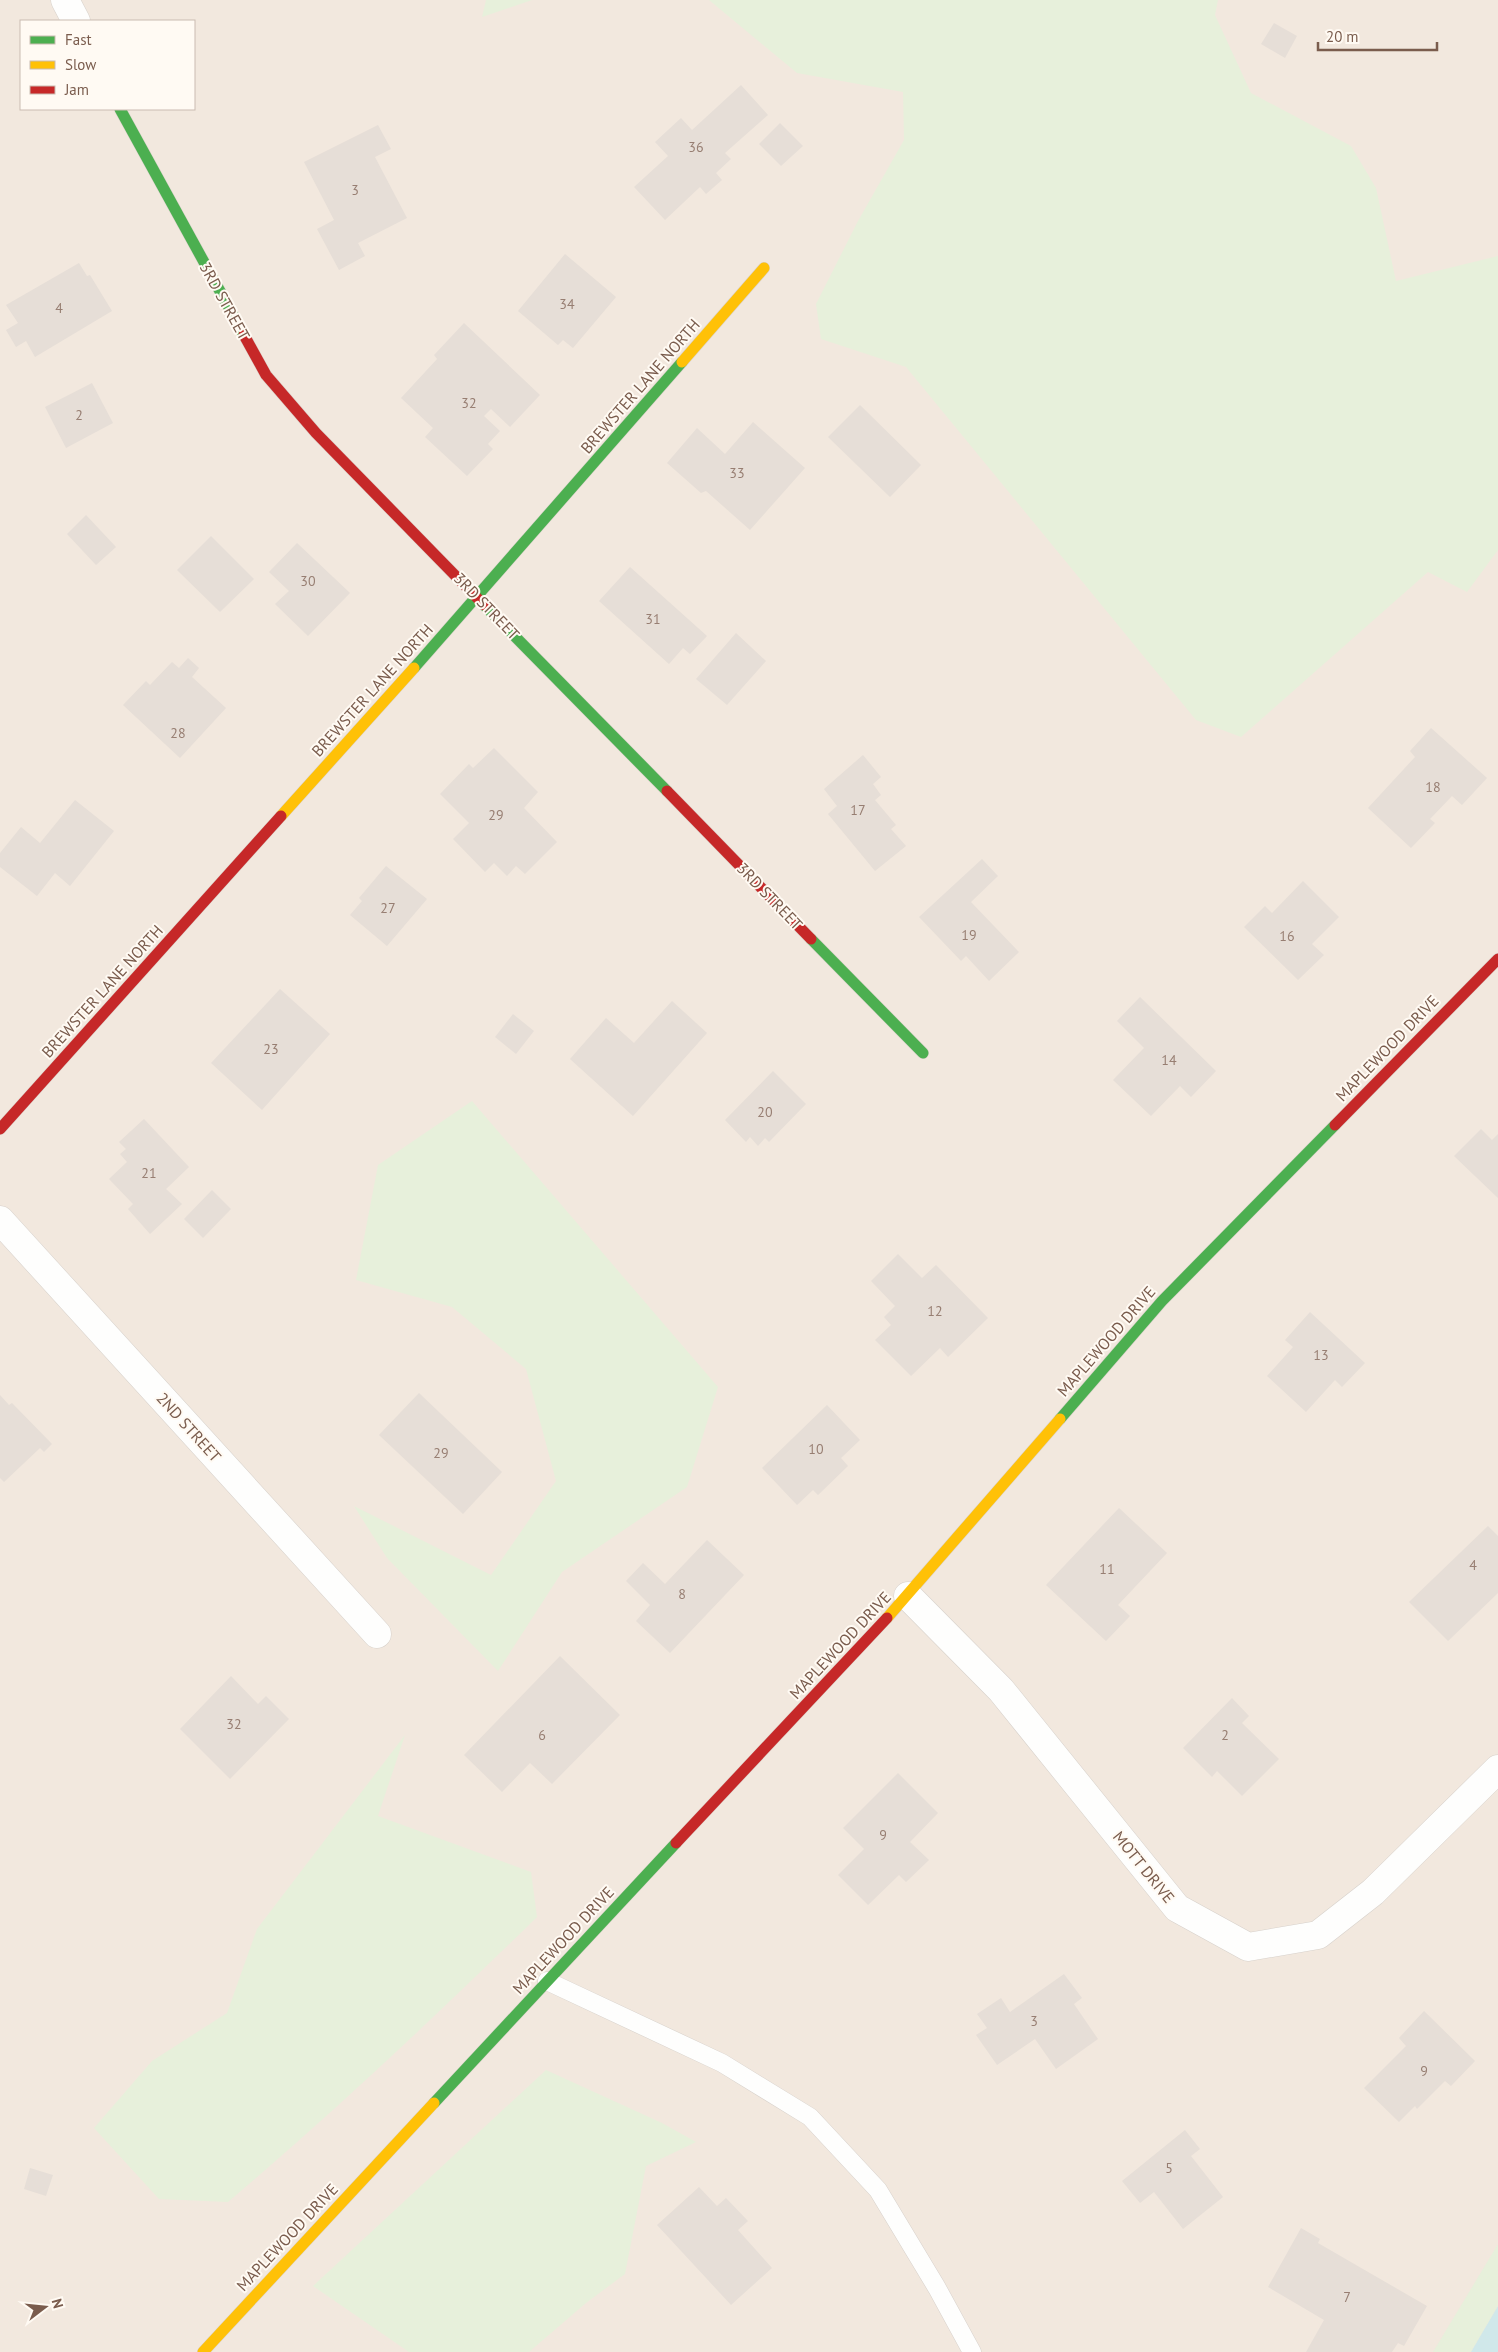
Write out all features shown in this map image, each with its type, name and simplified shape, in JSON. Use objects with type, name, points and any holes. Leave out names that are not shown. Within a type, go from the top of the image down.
[{"type":"street","points":[[65,0],[75,20]]},
{"type":"street","name":"3RD STREET","points":[[121,110],[266,375],[316,433],[923,1053]]},
{"type":"street","name":"BREWSTER LANE NORTH","points":[[0,1129],[478,597],[764,268]]},
{"type":"street","name":"MAPLEWOOD DRIVE","points":[[203,2352],[908,1596],[1162,1301],[1498,959]]},
{"type":"street","name":"2ND STREET","points":[[0,1220],[377,1634]]},
{"type":"street","name":"MOTT DRIVE","points":[[908,1596],[1001,1690],[1177,1908],[1248,1947],[1318,1935],[1373,1892],[1498,1769]]},
{"type":"lane","points":[[547,1981],[722,2063],[810,2118],[878,2190],[937,2288],[972,2352]]},
{"type":"shaded area","points":[[0,0],[1498,0],[1498,2341],[1490,2352],[0,2352]]},
{"type":"green space","points":[[486,0],[532,0],[482,17]]},
{"type":"green space","points":[[709,0],[1218,0],[1215,15],[1251,93],[1351,146],[1376,188],[1396,281],[1498,256],[1498,550],[1467,592],[1428,572],[1241,737],[1196,720],[906,367],[821,339],[816,304],[858,221],[904,140],[903,92],[797,73]]},
{"type":"green space","points":[[472,1101],[718,1387],[687,1487],[562,1572],[498,1671],[387,1558],[354,1506],[491,1575],[556,1481],[526,1369],[452,1307],[356,1280],[378,1165]]},
{"type":"green space","points":[[405,1735],[378,1816],[531,1872],[537,1917],[385,2062],[228,2202],[159,2199],[94,2128],[152,2061],[227,2013],[257,1929]]},
{"type":"green space","points":[[546,2070],[662,2123],[696,2142],[646,2166],[625,2274],[586,2303],[529,2352],[409,2352],[313,2286]]},
{"type":"green space","points":[[1498,2244],[1498,2306],[1471,2352],[1433,2352]]},
{"type":"water","points":[[1498,2306],[1498,2352],[1471,2352]]},
{"type":"building","points":[[1274,23],[1297,36],[1285,58],[1261,44]]},
{"type":"building","points":[[741,85],[768,115],[725,153],[731,159],[716,173],[722,180],[706,194],[700,187],[665,220],[634,187],[668,156],[655,142],[681,118],[692,130]]},
{"type":"building","points":[[780,123],[803,146],[781,166],[759,144]]},
{"type":"building","points":[[378,125],[391,149],[375,157],[407,218],[358,243],[365,256],[339,270],[317,229],[334,220],[304,162]]},
{"type":"building","points":[[565,254],[616,297],[573,348],[563,340],[558,345],[518,311]]},
{"type":"building","points":[[79,263],[87,276],[90,275],[112,311],[35,357],[26,341],[16,347],[6,330],[18,323],[6,305]]},
{"type":"building","points":[[464,323],[540,395],[510,427],[491,409],[484,416],[500,431],[488,444],[493,449],[467,476],[425,437],[433,428],[401,398],[437,359],[434,355]]},
{"type":"building","points":[[92,383],[113,423],[66,448],[45,407]]},
{"type":"building","points":[[860,405],[921,465],[890,497],[828,437]]},
{"type":"building","points":[[753,422],[805,468],[750,530],[706,491],[701,493],[667,463],[697,428],[725,454]]},
{"type":"building","points":[[86,515],[116,547],[96,565],[67,534]]},
{"type":"building","points":[[211,536],[254,579],[220,612],[177,570]]},
{"type":"building","points":[[297,543],[350,593],[308,636],[275,604],[289,591],[269,572]]},
{"type":"building","points":[[630,567],[707,636],[690,654],[683,648],[669,664],[599,601]]},
{"type":"building","points":[[736,633],[766,661],[727,705],[696,679]]},
{"type":"building","points":[[188,658],[199,668],[192,677],[226,708],[180,758],[123,705],[146,681],[150,685],[172,662],[179,668]]},
{"type":"building","points":[[1431,728],[1487,778],[1462,805],[1452,796],[1430,819],[1435,823],[1411,848],[1368,808],[1415,757],[1410,751]]},
{"type":"building","points":[[494,748],[538,792],[524,808],[557,842],[525,874],[516,866],[507,876],[494,863],[485,872],[453,839],[469,823],[440,794],[469,764],[473,768]]},
{"type":"building","points":[[863,755],[881,777],[873,784],[881,795],[875,800],[896,825],[891,829],[906,846],[875,871],[828,814],[837,806],[824,789]]},
{"type":"building","points":[[75,800],[114,831],[70,886],[55,873],[37,896],[0,867],[0,853],[21,827],[40,843]]},
{"type":"building","points":[[982,859],[998,876],[971,902],[1019,952],[989,981],[966,956],[961,961],[919,917]]},
{"type":"building","points":[[386,866],[427,899],[387,946],[350,915],[362,901],[359,898]]},
{"type":"building","points":[[1303,881],[1339,917],[1312,944],[1324,955],[1298,980],[1244,927],[1265,906],[1272,913]]},
{"type":"building","points":[[280,989],[330,1034],[262,1110],[211,1063]]},
{"type":"building","points":[[1140,997],[1216,1071],[1191,1097],[1180,1086],[1151,1116],[1113,1080],[1144,1048],[1117,1021]]},
{"type":"building","points":[[672,1001],[707,1033],[633,1116],[570,1059],[606,1018],[634,1043]]},
{"type":"building","points":[[513,1014],[534,1031],[516,1054],[495,1037]]},
{"type":"building","points":[[773,1071],[806,1104],[769,1142],[765,1138],[758,1146],[750,1137],[746,1142],[725,1120]]},
{"type":"building","points":[[144,1119],[189,1167],[166,1189],[182,1204],[150,1234],[128,1209],[133,1204],[109,1179],[127,1162],[120,1154],[126,1149],[119,1142]]},
{"type":"building","points":[[1481,1129],[1492,1140],[1498,1134],[1498,1198],[1454,1156]]},
{"type":"building","points":[[212,1190],[231,1209],[203,1238],[184,1219]]},
{"type":"building","points":[[898,1254],[922,1278],[936,1265],[988,1318],[948,1357],[940,1348],[911,1376],[875,1340],[891,1325],[884,1317],[895,1306],[871,1281]]},
{"type":"building","points":[[1310,1312],[1365,1363],[1342,1387],[1335,1380],[1306,1412],[1267,1376],[1293,1347],[1285,1340]]},
{"type":"building","points":[[419,1393],[502,1472],[463,1514],[379,1435]]},
{"type":"building","points":[[0,1395],[9,1405],[12,1403],[52,1444],[44,1452],[40,1448],[4,1482],[0,1478]]},
{"type":"building","points":[[827,1405],[860,1440],[841,1458],[848,1466],[818,1495],[813,1490],[797,1505],[762,1468]]},
{"type":"building","points":[[1119,1508],[1167,1553],[1118,1605],[1130,1616],[1106,1641],[1046,1585]]},
{"type":"building","points":[[1488,1526],[1498,1536],[1498,1593],[1448,1641],[1409,1602]]},
{"type":"building","points":[[707,1540],[744,1575],[670,1653],[636,1621],[650,1605],[626,1581],[643,1563],[665,1584]]},
{"type":"building","points":[[560,1656],[620,1715],[552,1784],[530,1763],[502,1792],[464,1755]]},
{"type":"building","points":[[231,1676],[258,1704],[266,1696],[289,1719],[230,1779],[180,1729]]},
{"type":"building","points":[[1232,1698],[1249,1716],[1242,1723],[1279,1759],[1242,1796],[1217,1771],[1212,1777],[1183,1748]]},
{"type":"building","points":[[898,1773],[938,1813],[910,1842],[929,1860],[906,1882],[899,1875],[868,1905],[838,1875],[864,1849],[843,1828]]},
{"type":"building","points":[[1064,1974],[1082,1998],[1074,2004],[1098,2039],[1056,2069],[1035,2039],[997,2065],[976,2035],[987,2028],[977,2014],[1001,1998],[1010,2012]]},
{"type":"building","points":[[1424,2011],[1475,2061],[1451,2086],[1445,2081],[1417,2109],[1415,2106],[1399,2122],[1364,2088],[1406,2046],[1399,2038]]},
{"type":"building","points":[[1185,2130],[1200,2149],[1191,2156],[1223,2197],[1183,2229],[1154,2192],[1140,2203],[1122,2181]]},
{"type":"building","points":[[30,2168],[53,2175],[46,2196],[24,2189]]},
{"type":"building","points":[[699,2187],[717,2206],[726,2198],[748,2221],[738,2230],[772,2268],[731,2305],[657,2225]]},
{"type":"building","points":[[1301,2228],[1320,2239],[1318,2243],[1427,2306],[1404,2346],[1398,2343],[1392,2352],[1306,2352],[1324,2320],[1268,2287]]},
{"type":"traffic: fast","points":[[121,110],[244,335]]},
{"type":"traffic: fast","points":[[414,668],[682,362]]},
{"type":"traffic: fast","points":[[484,605],[667,791]]},
{"type":"traffic: fast","points":[[811,939],[923,1053]]},
{"type":"traffic: fast","points":[[1060,1419],[1162,1301],[1335,1125]]},
{"type":"traffic: fast","points":[[434,2103],[676,1843]]},
{"type":"traffic: slow","points":[[682,362],[764,268]]},
{"type":"traffic: slow","points":[[281,816],[414,668]]},
{"type":"traffic: slow","points":[[887,1618],[1060,1419]]},
{"type":"traffic: slow","points":[[203,2352],[434,2103]]},
{"type":"traffic: jam","points":[[244,335],[266,375],[316,433],[484,605]]},
{"type":"traffic: jam","points":[[667,791],[811,939]]},
{"type":"traffic: jam","points":[[0,1129],[281,816]]},
{"type":"traffic: jam","points":[[1335,1125],[1498,959]]},
{"type":"traffic: jam","points":[[676,1843],[887,1618]]}]
